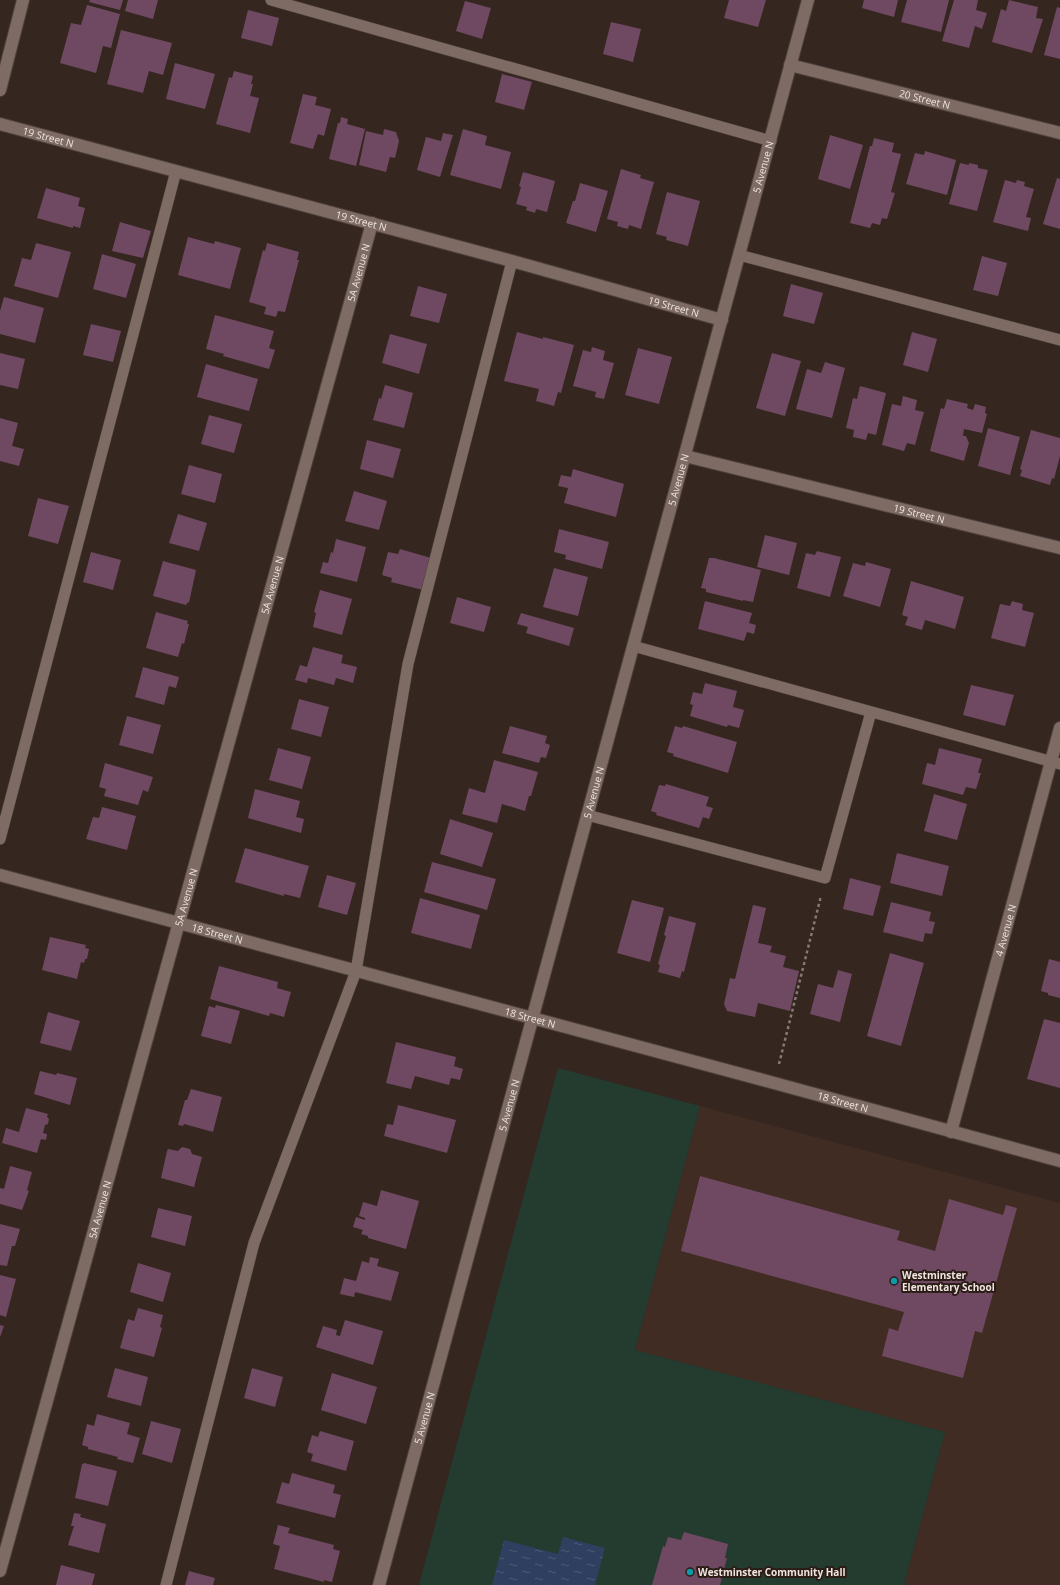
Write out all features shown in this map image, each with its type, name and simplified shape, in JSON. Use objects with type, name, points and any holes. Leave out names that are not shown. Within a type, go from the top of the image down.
[{"type":"street","points":[[0,90],[22,0]]},
{"type":"street","name":"5 Avenue N","points":[[379,1585],[808,0]]},
{"type":"street","name":"20 Street N","points":[[790,65],[1060,133]]},
{"type":"street","name":"19 Street N","points":[[0,124],[512,261],[722,320]]},
{"type":"street","name":"5A Avenue N","points":[[0,1571],[372,223]]},
{"type":"street","name":"19 Street N","points":[[685,456],[1060,548]]},
{"type":"street","name":"4 Avenue N","points":[[951,1132],[1055,763],[1060,728]]},
{"type":"street","name":"18 Street N","points":[[0,876],[1060,1161]]},
{"type":"lane","points":[[271,0],[771,141]]},
{"type":"lane","points":[[0,839],[176,171]]},
{"type":"lane","points":[[740,255],[1060,340]]},
{"type":"lane","points":[[166,1585],[254,1243],[356,971],[408,664],[512,261]]},
{"type":"lane","points":[[633,646],[1055,763]]},
{"type":"lane","points":[[587,815],[825,878],[871,712]]},
{"type":"path","points":[[774,1083],[825,878]]},
{"type":"shaded area","points":[[700,1106],[1060,1203],[1060,1585],[904,1585],[945,1432],[635,1350]]},
{"type":"green space","points":[[558,1068],[700,1106],[635,1350],[945,1432],[904,1585],[419,1585]]},
{"type":"water","points":[[563,1537],[605,1548],[595,1585],[492,1585],[504,1540],[558,1554]]},
{"type":"building","points":[[90,0],[123,0],[120,10],[89,2]]},
{"type":"building","points":[[128,0],[158,0],[153,19],[125,11]]},
{"type":"building","points":[[729,0],[766,0],[758,27],[724,18]]},
{"type":"building","points":[[864,0],[898,0],[894,17],[862,8]]},
{"type":"building","points":[[907,0],[949,0],[941,32],[901,22]]},
{"type":"building","points":[[954,0],[978,0],[976,10],[987,13],[982,29],[975,26],[969,48],[942,41]]},
{"type":"building","points":[[1009,0],[1038,7],[1036,18],[1043,19],[1032,53],[992,42],[1001,9],[1006,11]]},
{"type":"building","points":[[465,1],[491,8],[482,39],[456,31]]},
{"type":"building","points":[[87,5],[120,14],[111,48],[103,46],[96,73],[60,63],[71,23],[81,25]]},
{"type":"building","points":[[1057,7],[1060,8],[1060,59],[1044,55]]},
{"type":"building","points":[[248,10],[279,18],[272,46],[241,38]]},
{"type":"building","points":[[611,22],[641,29],[633,62],[603,54]]},
{"type":"building","points":[[121,30],[172,43],[163,75],[149,71],[143,93],[107,84]]},
{"type":"building","points":[[175,63],[215,74],[205,109],[166,99]]},
{"type":"building","points":[[234,71],[253,76],[250,96],[259,98],[250,133],[216,124],[229,77],[232,78]]},
{"type":"building","points":[[502,74],[532,82],[524,110],[495,102]]},
{"type":"building","points":[[303,94],[317,97],[315,105],[331,109],[324,136],[318,134],[313,149],[290,143]]},
{"type":"building","points":[[341,117],[348,119],[347,124],[365,129],[356,166],[329,159],[338,123],[340,123]]},
{"type":"building","points":[[384,129],[396,132],[399,141],[395,158],[390,157],[386,172],[359,165],[366,131],[383,135]]},
{"type":"building","points":[[463,129],[487,136],[485,145],[511,152],[501,189],[450,175]]},
{"type":"building","points":[[443,133],[453,135],[440,177],[417,170],[426,137],[441,141]]},
{"type":"building","points":[[830,135],[863,145],[850,189],[818,179]]},
{"type":"building","points":[[874,138],[894,143],[892,152],[901,154],[891,192],[895,193],[887,219],[882,218],[880,225],[872,223],[870,228],[850,223],[870,146],[872,146]]},
{"type":"building","points":[[925,151],[956,160],[947,195],[906,184],[915,153],[924,155]]},
{"type":"building","points":[[960,163],[978,165],[978,168],[988,170],[977,211],[949,204]]},
{"type":"building","points":[[621,169],[641,175],[640,178],[654,182],[641,229],[629,225],[628,229],[617,226],[618,222],[607,219]]},
{"type":"building","points":[[523,172],[555,181],[547,212],[536,209],[535,213],[526,210],[527,207],[516,204],[521,187],[519,186]]},
{"type":"building","points":[[1057,178],[1060,179],[1060,229],[1043,224]]},
{"type":"building","points":[[1005,180],[1016,183],[1017,180],[1025,182],[1024,186],[1034,189],[1026,217],[1031,218],[1028,231],[993,222]]},
{"type":"building","points":[[580,183],[608,191],[596,232],[566,223],[573,201],[575,201]]},
{"type":"building","points":[[46,188],[80,198],[78,206],[85,208],[80,228],[73,226],[73,228],[37,218]]},
{"type":"building","points":[[667,192],[700,201],[688,246],[666,240],[667,237],[656,234]]},
{"type":"building","points":[[120,222],[151,231],[143,258],[112,251]]},
{"type":"building","points":[[188,237],[214,244],[215,241],[241,248],[230,289],[178,275]]},
{"type":"building","points":[[36,243],[71,252],[58,298],[14,286],[22,258],[31,260]]},
{"type":"building","points":[[267,243],[299,252],[297,260],[299,260],[285,312],[278,311],[276,317],[264,314],[266,307],[249,302],[263,250],[265,251]]},
{"type":"building","points":[[102,254],[136,264],[126,298],[93,289]]},
{"type":"building","points":[[982,256],[1007,263],[998,296],[973,290]]},
{"type":"building","points":[[791,284],[823,293],[814,324],[783,316]]},
{"type":"building","points":[[418,286],[447,294],[439,323],[410,316]]},
{"type":"building","points":[[4,297],[44,308],[35,343],[0,334],[0,311]]},
{"type":"building","points":[[215,315],[274,331],[269,348],[275,350],[269,369],[223,356],[224,354],[206,349]]},
{"type":"building","points":[[91,324],[121,331],[113,362],[83,355]]},
{"type":"building","points":[[517,332],[574,345],[561,393],[558,392],[554,406],[536,401],[539,389],[504,381]]},
{"type":"building","points":[[912,332],[937,339],[928,372],[903,365]]},
{"type":"building","points":[[390,334],[427,344],[419,374],[382,363]]},
{"type":"building","points":[[592,347],[605,351],[603,360],[614,363],[604,399],[595,397],[596,392],[573,386],[583,350],[591,352]]},
{"type":"building","points":[[638,348],[672,357],[659,404],[625,395]]},
{"type":"building","points":[[0,353],[25,359],[18,389],[0,385]]},
{"type":"building","points":[[772,353],[801,361],[785,416],[756,408]]},
{"type":"building","points":[[825,362],[845,368],[832,418],[796,409],[807,369],[821,373]]},
{"type":"building","points":[[206,364],[258,379],[249,411],[197,397]]},
{"type":"building","points":[[385,385],[413,393],[404,428],[373,420],[379,398],[381,399]]},
{"type":"building","points":[[860,386],[886,393],[876,435],[868,433],[866,440],[853,437],[854,430],[846,428],[853,398],[857,399]]},
{"type":"building","points":[[903,396],[917,400],[915,410],[924,412],[915,445],[907,443],[904,451],[882,445],[892,404],[901,406]]},
{"type":"building","points":[[947,399],[968,404],[967,408],[973,410],[975,404],[986,407],[985,413],[987,414],[982,433],[964,429],[963,436],[966,436],[969,443],[964,461],[930,451],[941,408],[944,409]]},
{"type":"building","points":[[209,415],[242,424],[234,453],[201,444]]},
{"type":"building","points":[[0,418],[18,423],[12,446],[24,449],[19,466],[0,461]]},
{"type":"building","points":[[988,428],[1020,437],[1010,475],[978,466]]},
{"type":"building","points":[[1031,430],[1060,438],[1060,456],[1054,479],[1052,478],[1050,485],[1020,476],[1022,470],[1020,469]]},
{"type":"building","points":[[367,440],[401,449],[393,478],[360,469]]},
{"type":"building","points":[[189,465],[222,474],[215,503],[181,494]]},
{"type":"building","points":[[573,469],[624,484],[616,517],[564,503],[568,488],[558,486],[561,475],[571,477]]},
{"type":"building","points":[[354,491],[387,501],[379,530],[345,521]]},
{"type":"building","points":[[38,498],[69,506],[58,544],[28,536]]},
{"type":"building","points":[[178,514],[207,523],[199,551],[169,543]]},
{"type":"building","points":[[559,529],[609,542],[602,569],[565,559],[566,555],[554,552]]},
{"type":"building","points":[[765,535],[797,543],[789,575],[757,567]]},
{"type":"building","points":[[336,539],[366,547],[357,582],[320,573],[323,562],[328,563],[331,552],[333,553]]},
{"type":"building","points":[[400,549],[431,558],[423,590],[391,582],[392,578],[382,575],[388,552],[398,554]]},
{"type":"building","points":[[817,551],[841,557],[830,597],[797,588],[806,553],[815,555]]},
{"type":"building","points":[[91,552],[121,560],[113,590],[83,582]]},
{"type":"building","points":[[709,558],[761,570],[753,602],[706,592],[706,589],[701,588]]},
{"type":"building","points":[[163,561],[196,570],[189,603],[188,602],[186,605],[153,596]]},
{"type":"building","points":[[866,562],[891,569],[880,607],[843,596],[853,563],[865,566]]},
{"type":"building","points":[[554,568],[588,577],[578,616],[543,607]]},
{"type":"building","points":[[911,581],[964,597],[955,629],[925,620],[922,630],[905,625],[908,617],[902,615]]},
{"type":"building","points":[[320,590],[352,599],[342,635],[313,627],[316,613],[314,612]]},
{"type":"building","points":[[457,597],[491,607],[484,632],[450,623]]},
{"type":"building","points":[[705,601],[752,613],[749,623],[756,625],[754,634],[747,632],[744,641],[698,629]]},
{"type":"building","points":[[1012,601],[1023,604],[1022,610],[1034,613],[1025,647],[991,638],[1000,604],[1010,606]]},
{"type":"building","points":[[156,612],[188,621],[187,624],[189,624],[184,644],[182,643],[178,657],[146,648]]},
{"type":"building","points":[[521,613],[574,628],[569,646],[526,633],[528,627],[517,624]]},
{"type":"building","points":[[313,647],[343,655],[341,663],[357,667],[353,683],[336,678],[334,685],[308,678],[307,683],[295,680],[300,665],[307,667]]},
{"type":"building","points":[[143,667],[179,677],[176,688],[169,686],[164,705],[135,697]]},
{"type":"building","points":[[705,683],[737,691],[733,707],[744,710],[739,728],[728,725],[727,727],[690,716],[693,705],[690,704],[693,692],[702,694]]},
{"type":"building","points":[[971,685],[1014,695],[1005,726],[963,715]]},
{"type":"building","points":[[299,699],[329,707],[321,737],[291,729]]},
{"type":"building","points":[[127,716],[161,725],[153,754],[119,745]]},
{"type":"building","points":[[510,726],[547,736],[545,743],[550,745],[546,758],[541,757],[539,763],[502,753]]},
{"type":"building","points":[[675,726],[682,728],[683,726],[737,742],[728,773],[673,756],[674,754],[667,752]]},
{"type":"building","points":[[278,748],[311,757],[302,789],[269,780]]},
{"type":"building","points":[[939,748],[982,759],[978,773],[981,773],[976,789],[966,787],[963,795],[922,784],[927,763],[935,765]]},
{"type":"building","points":[[494,760],[538,772],[525,811],[502,804],[497,823],[462,814],[469,788],[485,793]]},
{"type":"building","points":[[105,763],[153,777],[148,792],[143,790],[138,805],[104,796],[106,789],[99,787]]},
{"type":"building","points":[[666,784],[709,797],[706,806],[713,808],[709,819],[703,817],[699,828],[656,815],[657,813],[651,811],[659,785],[665,786]]},
{"type":"building","points":[[255,789],[300,801],[296,817],[304,819],[301,833],[248,818]]},
{"type":"building","points":[[934,794],[967,804],[957,840],[924,831]]},
{"type":"building","points":[[102,807],[136,816],[127,850],[86,839],[93,817],[99,818]]},
{"type":"building","points":[[450,819],[493,833],[482,867],[440,854]]},
{"type":"building","points":[[245,848],[309,866],[300,898],[284,894],[284,896],[235,882]]},
{"type":"building","points":[[897,853],[949,866],[942,896],[890,883]]},
{"type":"building","points":[[432,862],[496,879],[487,910],[424,892]]},
{"type":"building","points":[[327,875],[356,883],[347,915],[318,907]]},
{"type":"building","points":[[850,878],[881,886],[873,916],[843,909]]},
{"type":"building","points":[[420,898],[480,915],[471,949],[411,933]]},
{"type":"building","points":[[632,900],[664,908],[650,962],[617,953]]},
{"type":"building","points":[[891,902],[931,912],[929,921],[935,922],[932,934],[925,933],[923,942],[883,932]]},
{"type":"building","points":[[753,905],[766,908],[758,943],[772,946],[770,952],[786,956],[783,967],[799,971],[790,1011],[758,1003],[755,1017],[727,1011],[724,1004],[730,978],[735,979]]},
{"type":"building","points":[[669,916],[696,923],[684,972],[682,971],[680,978],[658,972],[660,965],[658,964],[666,936],[664,935]]},
{"type":"building","points":[[50,937],[86,945],[85,948],[89,949],[87,959],[85,959],[84,963],[81,962],[77,979],[42,970]]},
{"type":"building","points":[[890,953],[924,963],[901,1046],[867,1036]]},
{"type":"building","points":[[1049,959],[1060,962],[1060,998],[1048,995],[1048,993],[1041,991]]},
{"type":"building","points":[[219,966],[278,982],[277,988],[291,992],[284,1017],[270,1013],[269,1016],[210,999]]},
{"type":"building","points":[[838,970],[852,974],[840,1022],[810,1014],[818,984],[833,988]]},
{"type":"building","points":[[216,1005],[240,1011],[231,1044],[201,1036],[209,1006],[215,1008]]},
{"type":"building","points":[[48,1012],[80,1021],[71,1051],[40,1043]]},
{"type":"building","points":[[1044,1019],[1060,1023],[1060,1088],[1027,1079]]},
{"type":"building","points":[[396,1042],[456,1057],[454,1066],[463,1069],[460,1080],[451,1078],[449,1085],[415,1076],[411,1089],[386,1083]]},
{"type":"building","points":[[40,1071],[77,1078],[70,1105],[34,1094]]},
{"type":"building","points":[[191,1089],[222,1097],[213,1132],[184,1124],[183,1126],[178,1125],[185,1100],[187,1100]]},
{"type":"building","points":[[398,1105],[456,1120],[447,1153],[384,1136],[387,1124],[393,1125]]},
{"type":"building","points":[[26,1108],[48,1114],[48,1124],[45,1125],[43,1133],[47,1134],[46,1140],[41,1139],[37,1153],[2,1143],[6,1128],[19,1132]]},
{"type":"building","points":[[182,1147],[190,1149],[192,1154],[202,1157],[194,1187],[161,1178],[168,1149],[178,1151]]},
{"type":"building","points":[[10,1166],[32,1172],[27,1190],[29,1191],[22,1210],[0,1204],[0,1188],[4,1189]]},
{"type":"building","name":"Westminster Elementary School","points":[[700,1176],[900,1231],[897,1240],[935,1251],[949,1199],[1003,1215],[1006,1205],[1017,1208],[982,1333],[975,1331],[963,1378],[882,1356],[889,1328],[898,1331],[904,1312],[681,1251]]},
{"type":"building","points":[[381,1190],[419,1201],[406,1249],[368,1238],[368,1236],[361,1234],[363,1230],[353,1227],[356,1217],[365,1220],[365,1218],[359,1216],[363,1202],[377,1206]]},
{"type":"building","points":[[158,1208],[192,1216],[185,1246],[151,1237]]},
{"type":"building","points":[[0,1224],[20,1229],[15,1246],[12,1246],[7,1266],[0,1265]]},
{"type":"building","points":[[370,1257],[379,1259],[377,1266],[399,1272],[391,1301],[355,1292],[354,1297],[340,1294],[344,1278],[356,1281],[362,1261],[369,1263]]},
{"type":"building","points":[[138,1263],[171,1273],[163,1302],[130,1292]]},
{"type":"building","points":[[0,1275],[16,1279],[6,1317],[0,1315]]},
{"type":"building","points":[[138,1308],[163,1315],[160,1327],[162,1328],[154,1357],[120,1348],[128,1319],[134,1321]]},
{"type":"building","points":[[345,1320],[383,1331],[373,1365],[316,1347],[323,1326],[337,1330],[336,1335],[340,1336]]},
{"type":"building","points":[[0,1325],[4,1326],[0,1337]]},
{"type":"building","points":[[115,1368],[148,1377],[141,1406],[107,1397]]},
{"type":"building","points":[[252,1368],[283,1377],[275,1407],[244,1398]]},
{"type":"building","points":[[332,1373],[377,1387],[366,1424],[321,1410]]},
{"type":"building","points":[[97,1414],[130,1423],[127,1434],[140,1438],[133,1463],[117,1459],[118,1457],[88,1449],[88,1447],[82,1445],[87,1424],[94,1426]]},
{"type":"building","points":[[151,1421],[181,1429],[172,1463],[142,1454]]},
{"type":"building","points":[[320,1431],[354,1441],[346,1471],[311,1461],[313,1454],[307,1452],[312,1435],[318,1437]]},
{"type":"building","points":[[84,1463],[117,1471],[108,1506],[75,1498],[82,1464]]},
{"type":"building","points":[[292,1473],[335,1485],[333,1493],[341,1495],[335,1518],[276,1503],[282,1482],[289,1484]]},
{"type":"building","points":[[74,1513],[81,1514],[80,1517],[106,1524],[99,1553],[68,1545],[74,1526],[71,1526]]},
{"type":"building","points":[[278,1525],[290,1528],[288,1533],[334,1545],[333,1549],[340,1551],[332,1582],[324,1580],[324,1582],[274,1569],[280,1546],[273,1544]]},
{"type":"building","name":"Westminster Community Hall","points":[[684,1532],[728,1544],[725,1558],[727,1558],[720,1585],[652,1585],[663,1546],[665,1547],[668,1537],[681,1540]]},
{"type":"building","points":[[61,1565],[95,1574],[92,1585],[56,1585]]},
{"type":"building","points":[[189,1571],[215,1578],[213,1585],[185,1585]]},
{"type":"place","name":"Westminster Elementary School","points":[[894,1281]]},
{"type":"place","name":"Westminster Community Hall","points":[[690,1572]]}]
